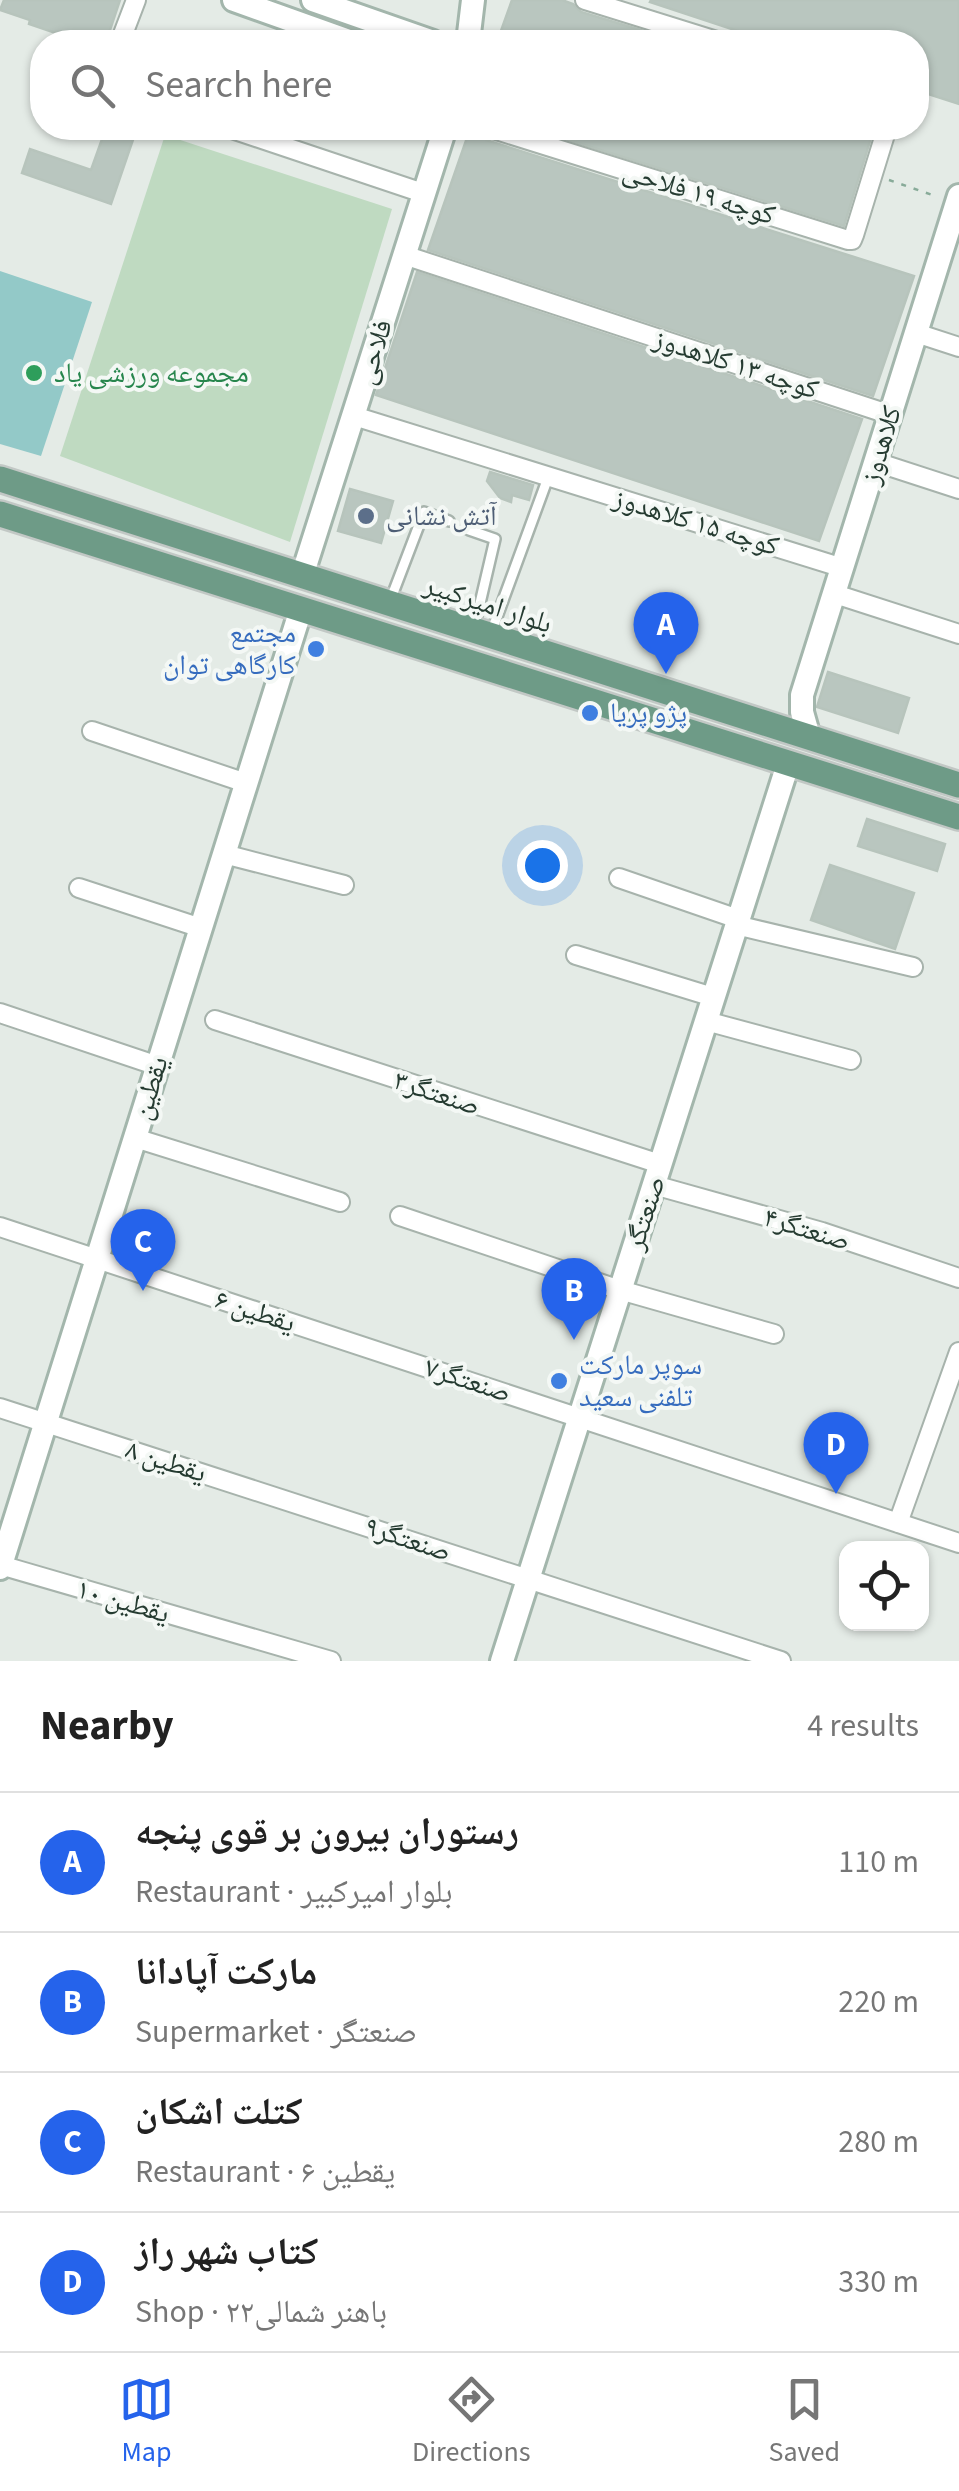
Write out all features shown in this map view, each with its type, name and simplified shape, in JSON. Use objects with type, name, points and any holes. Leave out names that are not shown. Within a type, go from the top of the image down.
[{"type":"main road","name":"بلوار امیرکبیر","points":[[0,479],[959,785]]},
{"type":"main road","points":[[0,514],[959,817]]},
{"type":"street","points":[[125,30],[136,0]]},
{"type":"street","points":[[236,0],[319,30]]},
{"type":"street","points":[[313,0],[399,30]]},
{"type":"street","points":[[469,30],[473,0]]},
{"type":"street","points":[[585,0],[681,30]]},
{"type":"street","points":[[266,140],[423,193]]},
{"type":"street","name":"فلاحی","points":[[302,576],[441,140]]},
{"type":"street","name":"کوچه ۱۹ فلاحی","points":[[529,140],[852,240],[873,174]]},
{"type":"street","points":[[873,174],[884,140]]},
{"type":"street","name":"کلاهدوز","points":[[809,737],[802,695],[958,201]]},
{"type":"street","name":"کوچه ۱۳ کلاهدوز","points":[[404,255],[890,416]]},
{"type":"street","points":[[916,333],[959,346]]},
{"type":"street","name":"کوچه ۱۵ کلاهدوز","points":[[354,416],[843,568]]},
{"type":"street","points":[[876,462],[959,489]]},
{"type":"street","points":[[835,594],[959,634]]},
{"type":"street","name":"یقطین","points":[[0,1566],[301,609]]},
{"type":"street","points":[[748,718],[783,708],[802,695]]},
{"type":"street","points":[[92,732],[246,783]]},
{"type":"street","name":"صنعتگر","points":[[502,1661],[788,764]]},
{"type":"street","points":[[224,854],[344,885]]},
{"type":"street","points":[[620,878],[737,922],[913,967]]},
{"type":"street","points":[[79,888],[200,928]]},
{"type":"street","points":[[576,955],[713,998]]},
{"type":"street","points":[[0,1013],[158,1066]]},
{"type":"street","name":"صنعتگر۳","points":[[215,1020],[657,1174]]},
{"type":"street","points":[[706,1021],[852,1060]]},
{"type":"street","points":[[135,1138],[340,1202]]},
{"type":"street","name":"صنعتگر۴","points":[[657,1174],[959,1278]]},
{"type":"street","points":[[400,1216],[620,1290],[774,1334]]},
{"type":"street","name":"یقطین ۶","points":[[0,1227],[356,1344]]},
{"type":"street","name":"صنعتگر۷","points":[[356,1344],[959,1543]]},
{"type":"street","points":[[898,1523],[959,1352]]},
{"type":"street","name":"یقطین ۸","points":[[0,1408],[287,1500]]},
{"type":"street","name":"صنعتگر۹","points":[[287,1500],[781,1661]]},
{"type":"street","name":"یقطین ۱۰","points":[[0,1566],[332,1661]]},
{"type":"lane","points":[[481,634],[548,476]]},
{"type":"lane","points":[[389,604],[424,512],[449,521]]},
{"type":"lane","points":[[469,530],[496,540],[481,634]]},
{"type":"path","points":[[873,174],[958,201]]},
{"type":"green space","points":[[163,140],[180,140],[392,209],[290,542],[60,456]]},
{"type":"water","name":"مجموعه ورزشی یاد","points":[[0,271],[92,302],[41,456],[0,444]]},
{"type":"building","points":[[4,0],[120,0],[110,30],[47,30],[0,10]]},
{"type":"building","points":[[512,0],[562,0],[581,12],[640,30],[501,30]]},
{"type":"building","points":[[959,0],[959,104],[929,94],[929,30],[735,30],[650,2]]},
{"type":"building","points":[[102,140],[133,140],[111,204],[22,173],[30,149],[91,170]]},
{"type":"building","points":[[466,140],[486,140],[914,276],[873,396],[428,250]]},
{"type":"building","points":[[568,140],[870,140],[844,226]]},
{"type":"building","points":[[417,272],[862,419],[819,541],[376,395]]},
{"type":"building","points":[[490,472],[533,485],[529,500],[512,495],[511,502],[500,498],[487,481]]},
{"type":"building","name":"آتش نشانی","points":[[350,489],[393,501],[381,543],[338,531]]},
{"type":"building","points":[[828,672],[909,698],[898,733],[817,707]]},
{"type":"building","points":[[867,819],[945,844],[937,871],[858,846]]},
{"type":"building","points":[[830,865],[914,893],[895,949],[811,920]]},
{"type":"place","name":"مجموعه ورزشی یاد","points":[[34,373]]},
{"type":"place","name":"آتش نشانی","points":[[366,516]]},
{"type":"place","name":"مجتمع کارگاهی توان","points":[[316,649]]},
{"type":"place","name":"رستوران بیرون بر قوی پنجه","points":[[666,674]]},
{"type":"place","name":"پژو پریا","points":[[590,713]]},
{"type":"place","name":"کتلت اشکان","points":[[143,1291]]},
{"type":"place","name":"مارکت آپادانا","points":[[574,1340]]},
{"type":"place","name":"سوپر مارکت تلفنی سعید","points":[[559,1381]]},
{"type":"place","name":"کتاب شهر راز","points":[[836,1494]]}]
